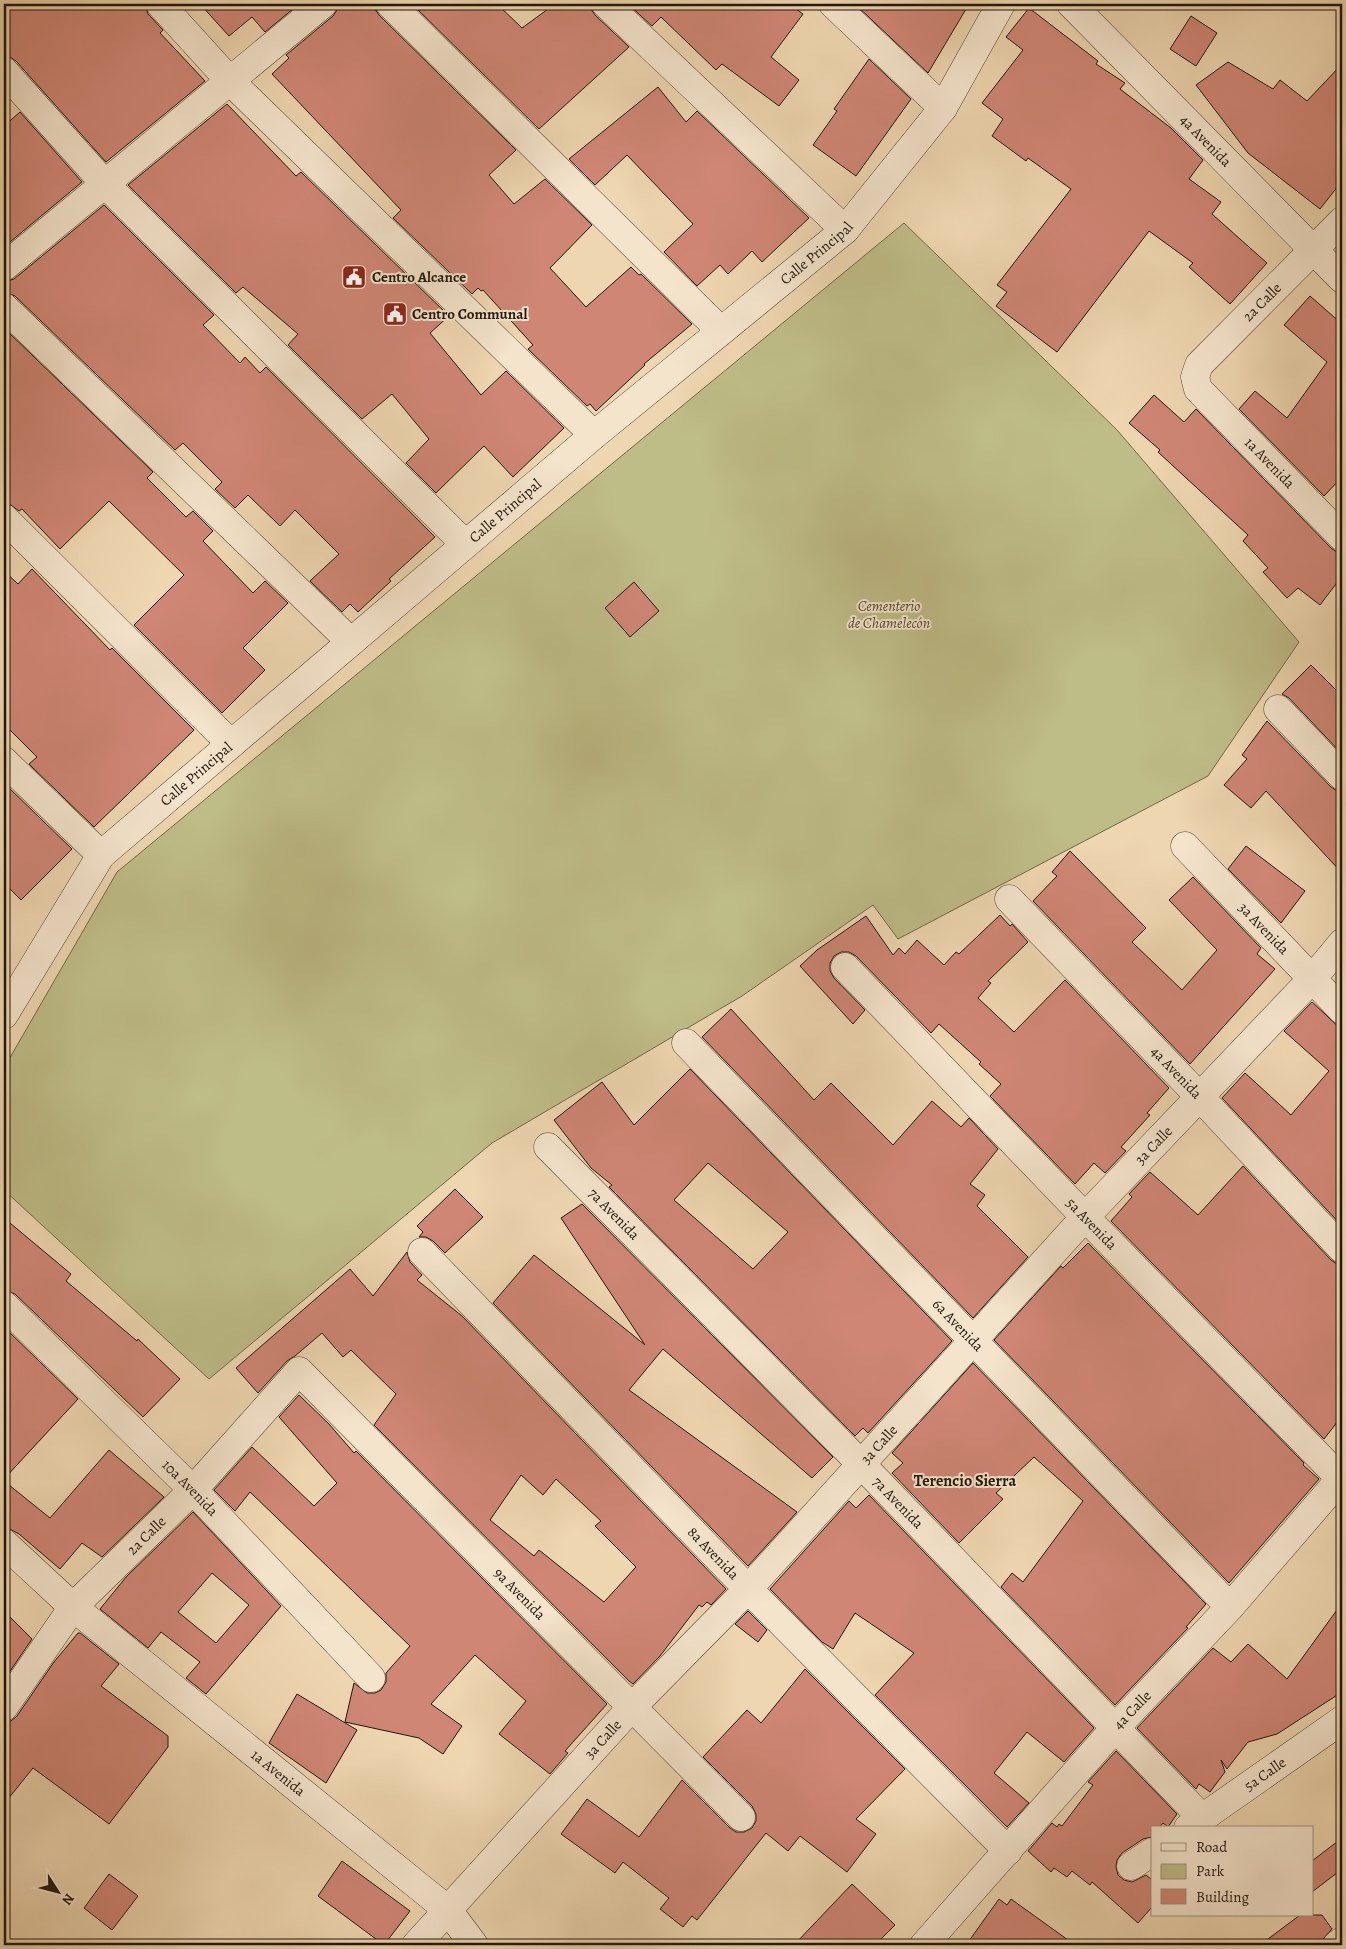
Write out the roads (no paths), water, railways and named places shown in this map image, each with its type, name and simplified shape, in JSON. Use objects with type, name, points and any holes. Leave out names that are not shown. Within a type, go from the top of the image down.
[{"type":"street","points":[[160,4],[230,81],[594,435]]},
{"type":"street","points":[[4,267],[323,4]]},
{"type":"street","points":[[390,4],[722,331]]},
{"type":"street","points":[[606,4],[845,230]]},
{"type":"street","points":[[833,4],[942,108]]},
{"type":"street","name":"Calle Principal","points":[[4,1015],[12,978],[101,855],[594,435],[845,230],[942,108],[1001,4]]},
{"type":"street","name":"4a Avenida","points":[[1071,4],[1342,279]]},
{"type":"street","points":[[4,71],[105,184],[465,544]]},
{"type":"street","name":"2a Calle","points":[[1198,389],[1195,377],[1199,365],[1342,221]]},
{"type":"street","points":[[4,307],[351,642]]},
{"type":"street","name":"1a Avenida","points":[[1198,389],[1342,537]]},
{"type":"street","points":[[4,518],[231,744]]},
{"type":"street","points":[[1278,709],[1342,776]]},
{"type":"street","points":[[4,761],[101,855]]},
{"type":"street","name":"3a Avenida","points":[[1184,846],[1342,1010]]},
{"type":"street","name":"4a Avenida","points":[[1009,899],[1199,1096],[1342,1249]]},
{"type":"street","name":"3a Calle","points":[[416,1945],[631,1708],[748,1589],[975,1341],[1085,1217],[1312,979],[1342,944]]},
{"type":"street","name":"5a Avenida","points":[[845,967],[1085,1217],[1342,1478]]},
{"type":"street","name":"6a Avenida","points":[[686,1043],[1230,1607]]},
{"type":"street","name":"7a Avenida","points":[[548,1147],[861,1464],[1115,1728],[1195,1823]]},
{"type":"street","name":"8a Avenida","points":[[422,1252],[748,1589],[1008,1851]]},
{"type":"street","name":"10a Avenida","points":[[4,1305],[193,1490],[371,1678]]},
{"type":"street","name":"2a Calle","points":[[4,1707],[73,1607],[193,1490],[299,1371]]},
{"type":"street","name":"9a Avenida","points":[[299,1371],[741,1817]]},
{"type":"street","name":"4a Calle","points":[[924,1945],[1115,1728],[1230,1607],[1342,1478]]},
{"type":"street","name":"1a Avenida","points":[[4,1543],[73,1607],[448,1910],[474,1945]]},
{"type":"street","name":"5a Calle","points":[[1195,1823],[1342,1720]]},
{"type":"street","points":[[1337,1945],[1342,1941]]},
{"type":"place","name":"Centro Alcance","points":[[354,277]]},
{"type":"place","name":"Centro Communal","points":[[395,314]]},
{"type":"district","name":"Terencio Sierra","points":[[965,1480]]},
{"type":"park label","name":"Cementerio de Chamelecón","points":[[889,614]]}]
